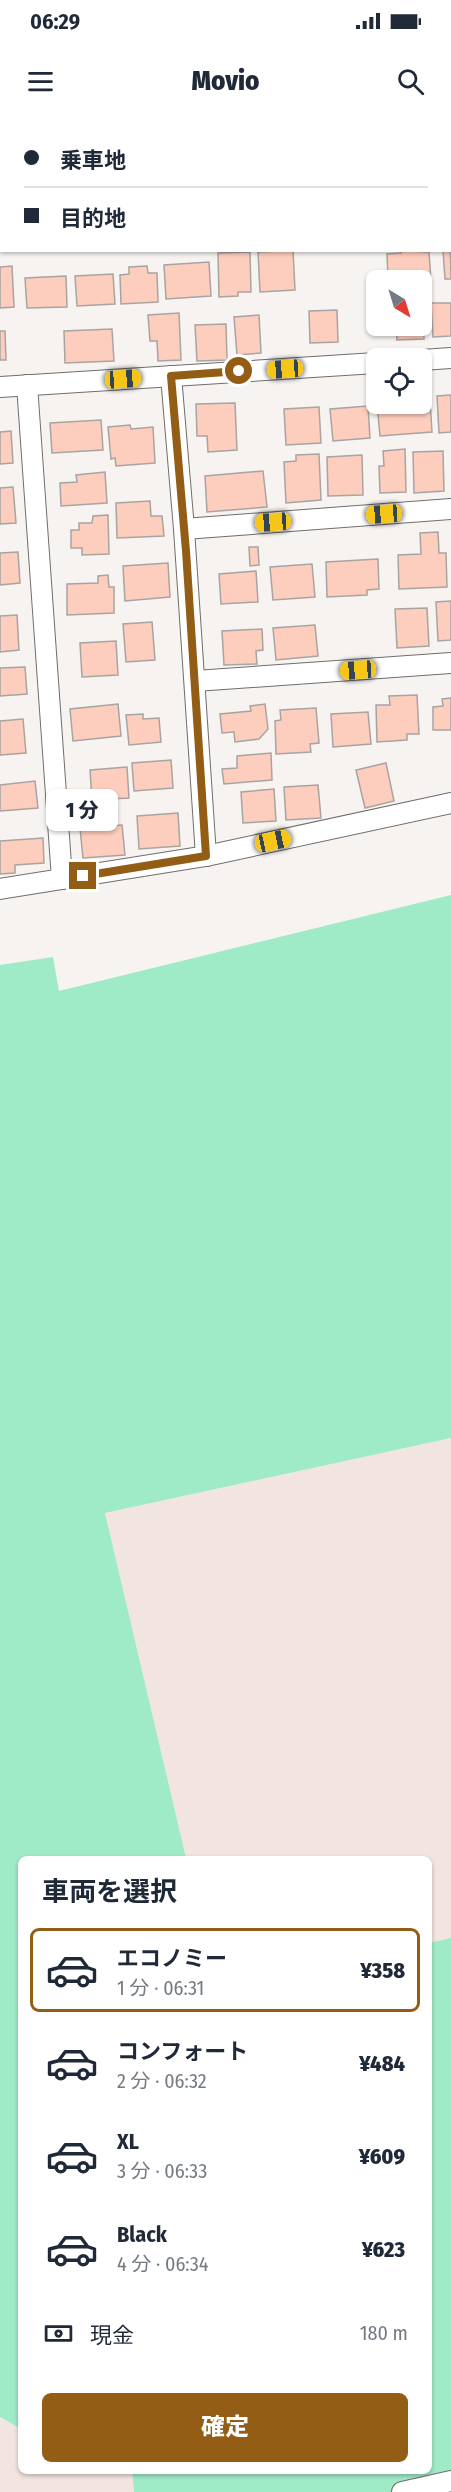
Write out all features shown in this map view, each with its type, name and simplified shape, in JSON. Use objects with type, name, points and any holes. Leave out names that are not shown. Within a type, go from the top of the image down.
[{"type":"street","points":[[432,359],[451,358]]},
{"type":"street","points":[[0,387],[366,364]]},
{"type":"street","points":[[171,376],[184,529],[206,856]]},
{"type":"street","points":[[27,385],[62,879]]},
{"type":"street","points":[[184,529],[451,509]]},
{"type":"street","points":[[195,681],[451,663]]},
{"type":"street","points":[[0,889],[206,856],[451,803]]},
{"type":"street","points":[[402,2492],[451,2481]]},
{"type":"shaded area","points":[[451,1438],[451,1938],[432,1942],[432,1856],[186,1856],[105,1513]]},
{"type":"shaded area","points":[[0,2417],[18,2427],[18,2474],[132,2474],[134,2492],[0,2492]]},
{"type":"green space","points":[[451,895],[451,1438],[105,1513],[186,1856],[18,1856],[18,2427],[0,2417],[0,965],[53,957],[59,991]]},
{"type":"green space","points":[[451,1938],[451,2492],[134,2492],[132,2474],[432,2474],[432,1942]]},
{"type":"building","points":[[250,252],[251,292],[238,292],[238,296],[219,297],[218,253]]},
{"type":"building","points":[[258,252],[293,252],[295,290],[260,292]]},
{"type":"building","points":[[429,252],[430,270],[388,270],[387,254]]},
{"type":"building","points":[[443,252],[450,252],[451,279],[445,279]]},
{"type":"building","points":[[209,262],[211,296],[166,299],[164,265]]},
{"type":"building","points":[[12,266],[14,307],[0,308],[0,267]]},
{"type":"building","points":[[147,266],[148,273],[157,273],[158,302],[121,304],[120,275],[129,274],[129,267]]},
{"type":"building","points":[[113,274],[115,304],[77,306],[75,276]]},
{"type":"building","points":[[66,276],[67,307],[27,308],[25,278]]},
{"type":"building","points":[[432,303],[451,303],[451,336],[433,337]]},
{"type":"building","points":[[337,310],[338,342],[310,343],[309,311]]},
{"type":"building","points":[[179,313],[181,360],[158,361],[157,341],[150,341],[148,315]]},
{"type":"building","points":[[259,315],[261,353],[237,355],[234,317]]},
{"type":"building","points":[[226,324],[227,360],[197,361],[195,325]]},
{"type":"building","points":[[112,329],[114,361],[65,363],[64,331]]},
{"type":"building","points":[[0,331],[5,331],[6,360],[0,360]]},
{"type":"building","points":[[397,336],[424,336],[424,339],[397,340]]},
{"type":"building","points":[[451,395],[451,432],[439,433],[437,396]]},
{"type":"building","points":[[235,403],[237,450],[208,452],[207,436],[197,436],[196,404]]},
{"type":"building","points":[[366,406],[370,438],[333,441],[330,409]]},
{"type":"building","points":[[319,407],[321,443],[286,445],[284,409]]},
{"type":"building","points":[[378,414],[431,414],[432,432],[380,436]]},
{"type":"building","points":[[101,420],[103,450],[52,453],[50,423]]},
{"type":"building","points":[[130,425],[131,429],[153,427],[155,463],[116,466],[115,458],[111,459],[108,427]]},
{"type":"building","points":[[11,431],[13,463],[0,464],[0,432]]},
{"type":"building","points":[[405,449],[406,492],[380,493],[379,466],[384,466],[383,451]]},
{"type":"building","points":[[443,451],[444,491],[414,493],[413,452]]},
{"type":"building","points":[[319,454],[321,500],[286,503],[284,462],[296,461],[296,455]]},
{"type":"building","points":[[362,455],[363,495],[328,496],[327,457]]},
{"type":"building","points":[[263,471],[267,507],[207,512],[205,476]]},
{"type":"building","points":[[105,472],[107,503],[61,506],[60,483],[77,482],[76,475]]},
{"type":"building","points":[[13,487],[16,523],[0,524],[0,488]]},
{"type":"building","points":[[150,501],[151,516],[162,516],[164,536],[117,538],[116,503]]},
{"type":"building","points":[[108,515],[109,554],[82,555],[82,548],[71,548],[71,530],[79,530],[79,523],[92,523],[93,516]]},
{"type":"building","points":[[438,532],[439,553],[446,553],[447,587],[399,589],[398,555],[421,554],[420,533]]},
{"type":"building","points":[[249,547],[258,547],[259,565],[250,566]]},
{"type":"building","points":[[18,552],[20,583],[0,585],[0,553]]},
{"type":"building","points":[[378,559],[379,589],[367,590],[367,595],[327,597],[326,562]]},
{"type":"building","points":[[168,563],[170,597],[125,601],[123,566]]},
{"type":"building","points":[[312,564],[315,597],[273,600],[270,567]]},
{"type":"building","points":[[256,571],[258,602],[221,604],[219,574]]},
{"type":"building","points":[[108,575],[109,587],[114,587],[114,613],[67,615],[67,584],[98,583],[98,576]]},
{"type":"building","points":[[451,601],[451,640],[438,641],[436,602]]},
{"type":"building","points":[[427,608],[429,646],[397,648],[395,609]]},
{"type":"building","points":[[17,615],[19,650],[0,652],[0,616]]},
{"type":"building","points":[[152,622],[155,660],[126,662],[123,624]]},
{"type":"building","points":[[315,625],[318,656],[276,660],[273,628]]},
{"type":"building","points":[[262,629],[263,650],[256,651],[257,664],[224,665],[222,631]]},
{"type":"building","points":[[116,641],[118,675],[82,677],[80,643]]},
{"type":"building","points":[[25,667],[27,694],[0,696],[0,668]]},
{"type":"building","points":[[417,695],[419,734],[407,734],[407,740],[377,742],[376,705],[390,705],[389,696]]},
{"type":"building","points":[[451,698],[451,730],[433,730],[433,707],[443,706],[442,699]]},
{"type":"building","points":[[118,704],[121,736],[73,741],[70,709]]},
{"type":"building","points":[[265,704],[268,729],[259,739],[235,742],[234,732],[222,733],[220,714],[251,711],[250,706]]},
{"type":"building","points":[[316,708],[319,743],[310,744],[311,752],[276,754],[275,721],[281,720],[280,710]]},
{"type":"building","points":[[368,712],[371,744],[333,747],[331,714]]},
{"type":"building","points":[[143,714],[143,719],[159,718],[161,742],[129,745],[126,715]]},
{"type":"building","points":[[23,719],[26,753],[0,755],[0,721]]},
{"type":"building","points":[[271,753],[272,780],[224,784],[222,769],[237,768],[237,756]]},
{"type":"building","points":[[171,760],[173,788],[134,791],[132,763]]},
{"type":"building","points":[[386,763],[394,801],[365,808],[356,770]]},
{"type":"building","points":[[127,767],[129,798],[92,800],[90,770]]},
{"type":"building","points":[[35,781],[38,808],[0,811],[0,785]]},
{"type":"building","points":[[318,785],[321,818],[286,820],[284,787]]},
{"type":"building","points":[[274,789],[276,821],[243,823],[241,792]]},
{"type":"building","points":[[178,813],[180,846],[139,849],[137,816]]},
{"type":"building","points":[[122,825],[125,855],[83,858],[80,828]]},
{"type":"building","points":[[43,838],[44,863],[15,865],[15,873],[0,874],[0,841]]},
{"type":"route","points":[[83,876],[206,856],[186,551],[171,376],[239,371]]}]
